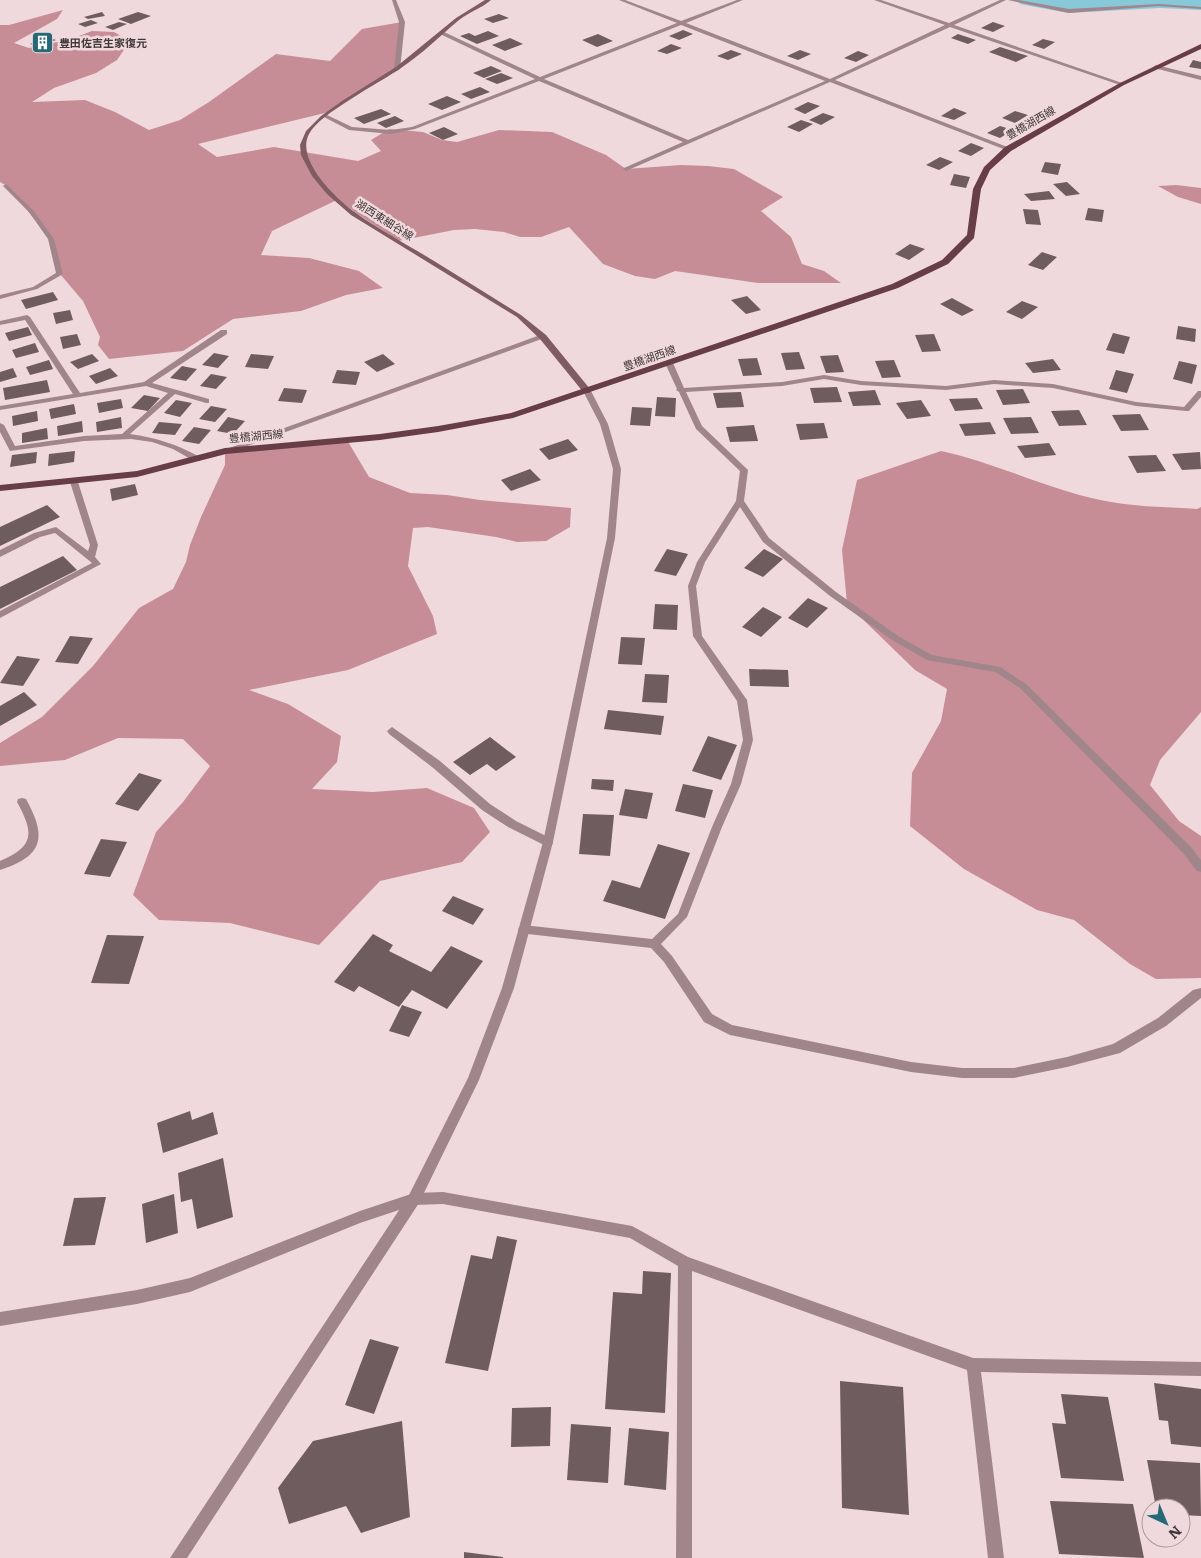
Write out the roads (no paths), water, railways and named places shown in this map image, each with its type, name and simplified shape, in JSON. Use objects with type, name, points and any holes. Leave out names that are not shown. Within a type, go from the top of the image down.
[{"type":"main road","name":"湖西東細谷線","points":[[489,0],[468,12],[397,69],[311,127],[306,134],[303,144],[304,153],[313,173],[337,200],[353,214],[519,316],[543,337],[586,391]]},
{"type":"main road","name":"豊橋湖西線","points":[[0,488],[74,482],[137,474],[225,451],[380,437],[438,429],[513,415],[895,286],[945,262],[971,236],[977,189],[987,169],[1008,149],[1122,84],[1201,46]]},
{"type":"street","points":[[394,0],[402,22],[397,69]]},
{"type":"street","points":[[621,0],[1008,149]]},
{"type":"street","points":[[325,116],[351,129],[391,132],[413,128],[741,0]]},
{"type":"street","points":[[876,0],[1122,84]]},
{"type":"street","points":[[626,169],[829,81],[1004,0]]},
{"type":"street","points":[[1010,0],[1070,11],[1159,6],[1201,8]]},
{"type":"street","points":[[442,33],[538,78],[687,142]]},
{"type":"street","points":[[1156,67],[1201,78]]},
{"type":"street","points":[[0,297],[35,288],[60,274],[51,239],[31,211],[6,186]]},
{"type":"street","points":[[0,323],[27,317],[78,396]]},
{"type":"street","points":[[0,408],[146,384],[224,332]]},
{"type":"street","points":[[225,451],[543,337]]},
{"type":"street","points":[[654,944],[682,917],[736,784],[748,740],[742,700],[698,636],[692,586],[700,562],[740,502],[744,470],[699,427],[669,363]]},
{"type":"street","points":[[680,390],[782,384],[824,377],[861,383],[946,388],[994,382],[1053,386],[1136,404],[1186,409],[1201,393]]},
{"type":"street","points":[[146,384],[206,401]]},
{"type":"street","points":[[178,1558],[414,1199],[473,1080],[508,988],[548,842],[611,538],[618,469],[604,424],[586,391]]},
{"type":"street","points":[[125,435],[173,392]]},
{"type":"street","points":[[0,425],[13,449],[125,435],[170,445],[197,459]]},
{"type":"street","points":[[74,482],[94,546],[91,557]]},
{"type":"street","points":[[740,502],[766,540],[833,594],[895,638],[930,658],[997,669],[1023,686],[1186,850],[1201,868]]},
{"type":"street","points":[[0,554],[38,536],[56,530],[91,557],[97,564],[0,615]]},
{"type":"street","points":[[392,731],[436,764],[486,807],[512,824],[548,842]]},
{"type":"street","points":[[0,866],[16,859],[32,848],[36,832],[29,813],[22,802]]},
{"type":"street","points":[[523,930],[654,944],[668,958],[708,1018],[730,1030],[911,1067],[962,1073],[1014,1073],[1116,1050],[1162,1022],[1197,994],[1201,994]]},
{"type":"street","points":[[0,1319],[137,1297],[190,1284],[360,1217],[414,1199],[443,1198],[632,1232],[685,1262],[973,1365],[1201,1369]]},
{"type":"street","points":[[684,1558],[685,1262]]},
{"type":"street","points":[[973,1365],[996,1558]]},
{"type":"waterway","points":[[1027,0],[1068,7],[1160,2],[1201,4]]},
{"type":"place","name":"豊田佐吉生家復元","points":[[43,42]]}]
